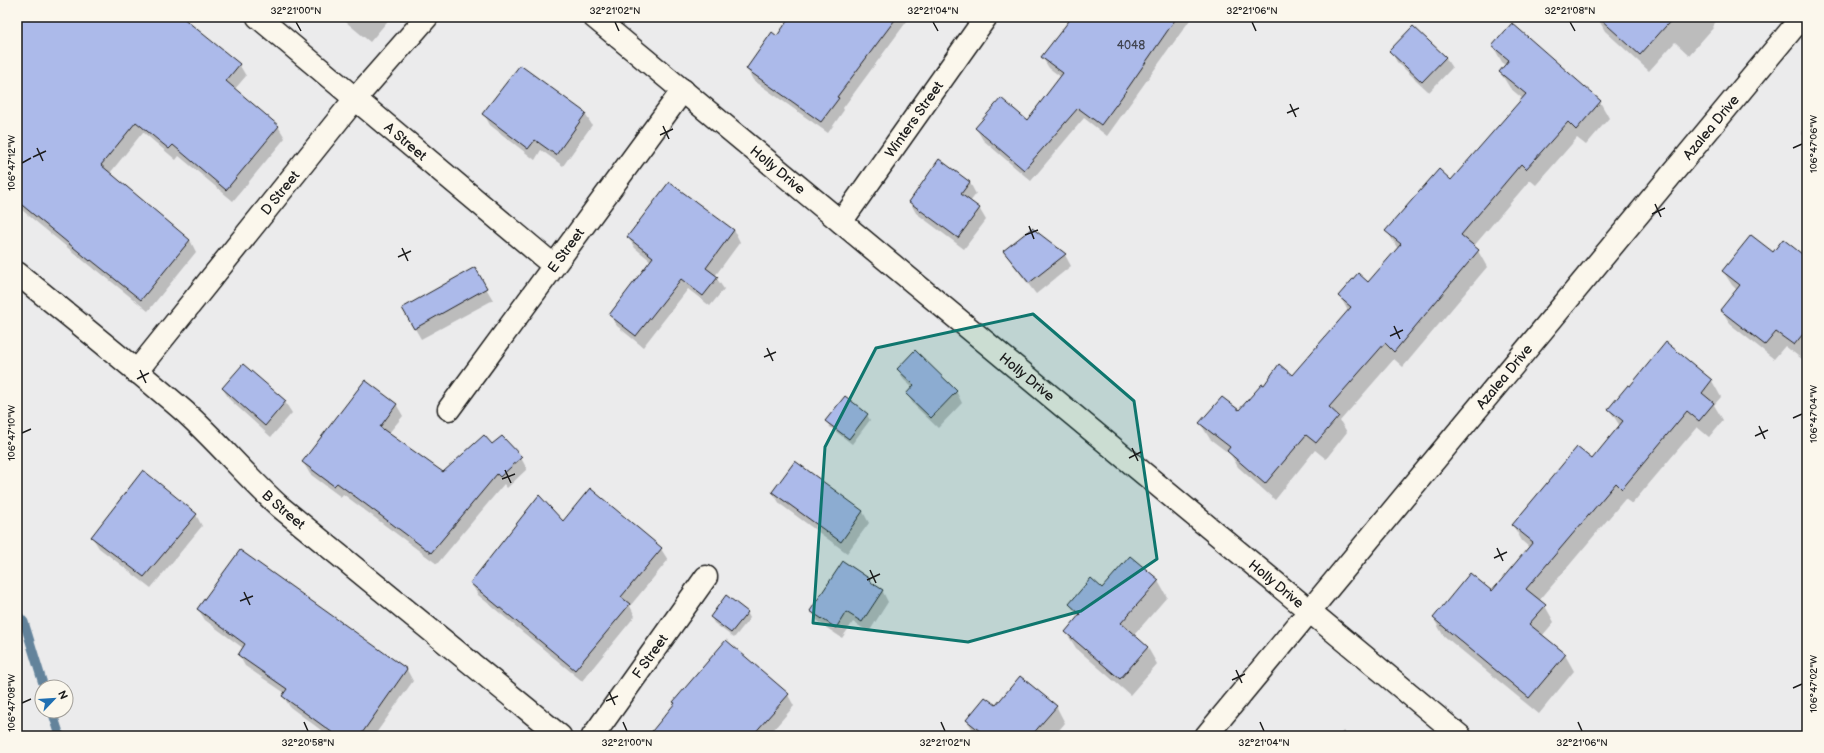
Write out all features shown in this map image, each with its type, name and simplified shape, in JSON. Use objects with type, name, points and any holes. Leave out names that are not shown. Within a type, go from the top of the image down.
[{"type":"street","name":"A Street","points":[[258,17],[553,265]]},
{"type":"street","name":"D Street","points":[[136,372],[355,99],[427,17]]},
{"type":"street","name":"Holly Drive","points":[[594,17],[1460,736]]},
{"type":"street","name":"Winters Street","points":[[841,222],[986,17]]},
{"type":"street","name":"Azalea Drive","points":[[1206,736],[1802,17]]},
{"type":"street","name":"E Street","points":[[449,409],[682,90]]},
{"type":"street","name":"B Street","points":[[17,273],[211,436],[257,486],[279,506],[560,736]]},
{"type":"street","name":"F Street","points":[[593,736],[706,577]]},
{"type":"highlighted area","points":[[1033,314],[1134,401],[1157,559],[1081,611],[968,642],[813,623],[825,447],[876,348]]},
{"type":"building","points":[[17,17],[182,17],[240,64],[226,81],[279,126],[226,190],[173,145],[169,149],[136,122],[101,165],[190,240],[141,300],[91,260],[90,261],[17,201]]},
{"type":"building","points":[[790,17],[897,17],[837,97],[839,98],[821,122],[746,69],[772,32],[777,36]]},
{"type":"building","points":[[1072,17],[1177,17],[1101,125],[1078,108],[1024,170],[975,128],[1001,98],[1027,120],[1063,73],[1041,57]]},
{"type":"building","points":[[1598,17],[1674,17],[1640,55]]},
{"type":"building","points":[[1512,23],[1601,101],[1576,130],[1568,122],[1526,169],[1521,164],[1461,235],[1479,250],[1394,352],[1385,343],[1329,407],[1339,416],[1316,443],[1306,435],[1265,484],[1227,451],[1230,447],[1199,423],[1222,397],[1239,410],[1262,384],[1264,385],[1279,364],[1292,375],[1351,307],[1338,296],[1358,273],[1368,282],[1401,244],[1385,231],[1439,169],[1451,180],[1526,94],[1499,72],[1509,60],[1492,46]]},
{"type":"building","points":[[1413,26],[1446,57],[1422,82],[1389,51]]},
{"type":"building","points":[[520,65],[586,113],[556,155],[535,140],[528,149],[482,114]]},
{"type":"building","points":[[939,159],[970,182],[961,194],[980,208],[958,238],[909,202]]},
{"type":"building","points":[[669,182],[734,230],[706,268],[718,277],[703,296],[681,279],[636,336],[609,315],[653,257],[627,237]]},
{"type":"building","points":[[1032,228],[1066,254],[1029,283],[1003,251]]},
{"type":"building","points":[[1751,235],[1773,252],[1783,239],[1807,258],[1807,329],[1794,345],[1776,332],[1765,345],[1720,310],[1740,285],[1722,271]]},
{"type":"building","points":[[475,267],[487,288],[414,329],[402,308]]},
{"type":"building","points":[[1666,342],[1712,380],[1702,393],[1714,403],[1699,421],[1687,411],[1622,489],[1616,483],[1526,589],[1546,605],[1529,624],[1566,654],[1529,698],[1433,618],[1470,573],[1492,591],[1533,542],[1512,525],[1577,447],[1592,459],[1623,421],[1608,409],[1628,385],[1630,386]]},
{"type":"building","points":[[915,350],[957,391],[931,418],[906,394],[914,385],[897,369]]},
{"type":"building","points":[[243,364],[286,401],[265,426],[222,388]]},
{"type":"building","points":[[365,380],[397,404],[380,427],[443,472],[484,435],[492,444],[502,436],[522,457],[500,477],[497,474],[431,553],[337,483],[334,486],[302,462]]},
{"type":"building","points":[[845,396],[868,414],[849,439],[825,421]]},
{"type":"building","points":[[795,461],[863,511],[841,542],[772,492]]},
{"type":"building","points":[[143,470],[197,514],[144,577],[91,537]]},
{"type":"building","points":[[590,488],[662,548],[621,597],[630,604],[575,670],[470,583],[539,495],[563,521]]},
{"type":"building","points":[[240,550],[407,669],[360,736],[337,736],[282,696],[287,689],[238,655],[245,644],[197,609]]},
{"type":"building","points":[[1130,556],[1159,580],[1121,623],[1148,647],[1120,679],[1065,632],[1080,614],[1069,604],[1091,578],[1102,588]]},
{"type":"building","points":[[843,561],[870,579],[869,581],[883,590],[862,622],[846,612],[836,628],[810,611]]},
{"type":"building","points":[[726,595],[748,612],[731,633],[710,617]]},
{"type":"building","points":[[726,640],[789,694],[752,736],[648,736],[675,703],[673,702]]},
{"type":"building","points":[[1020,676],[1057,706],[1031,736],[986,736],[966,720],[985,697],[996,705]]},
{"type":"waterway","points":[[17,614],[24,622],[42,679]]},
{"type":"waterway","points":[[55,719],[60,736]]}]
